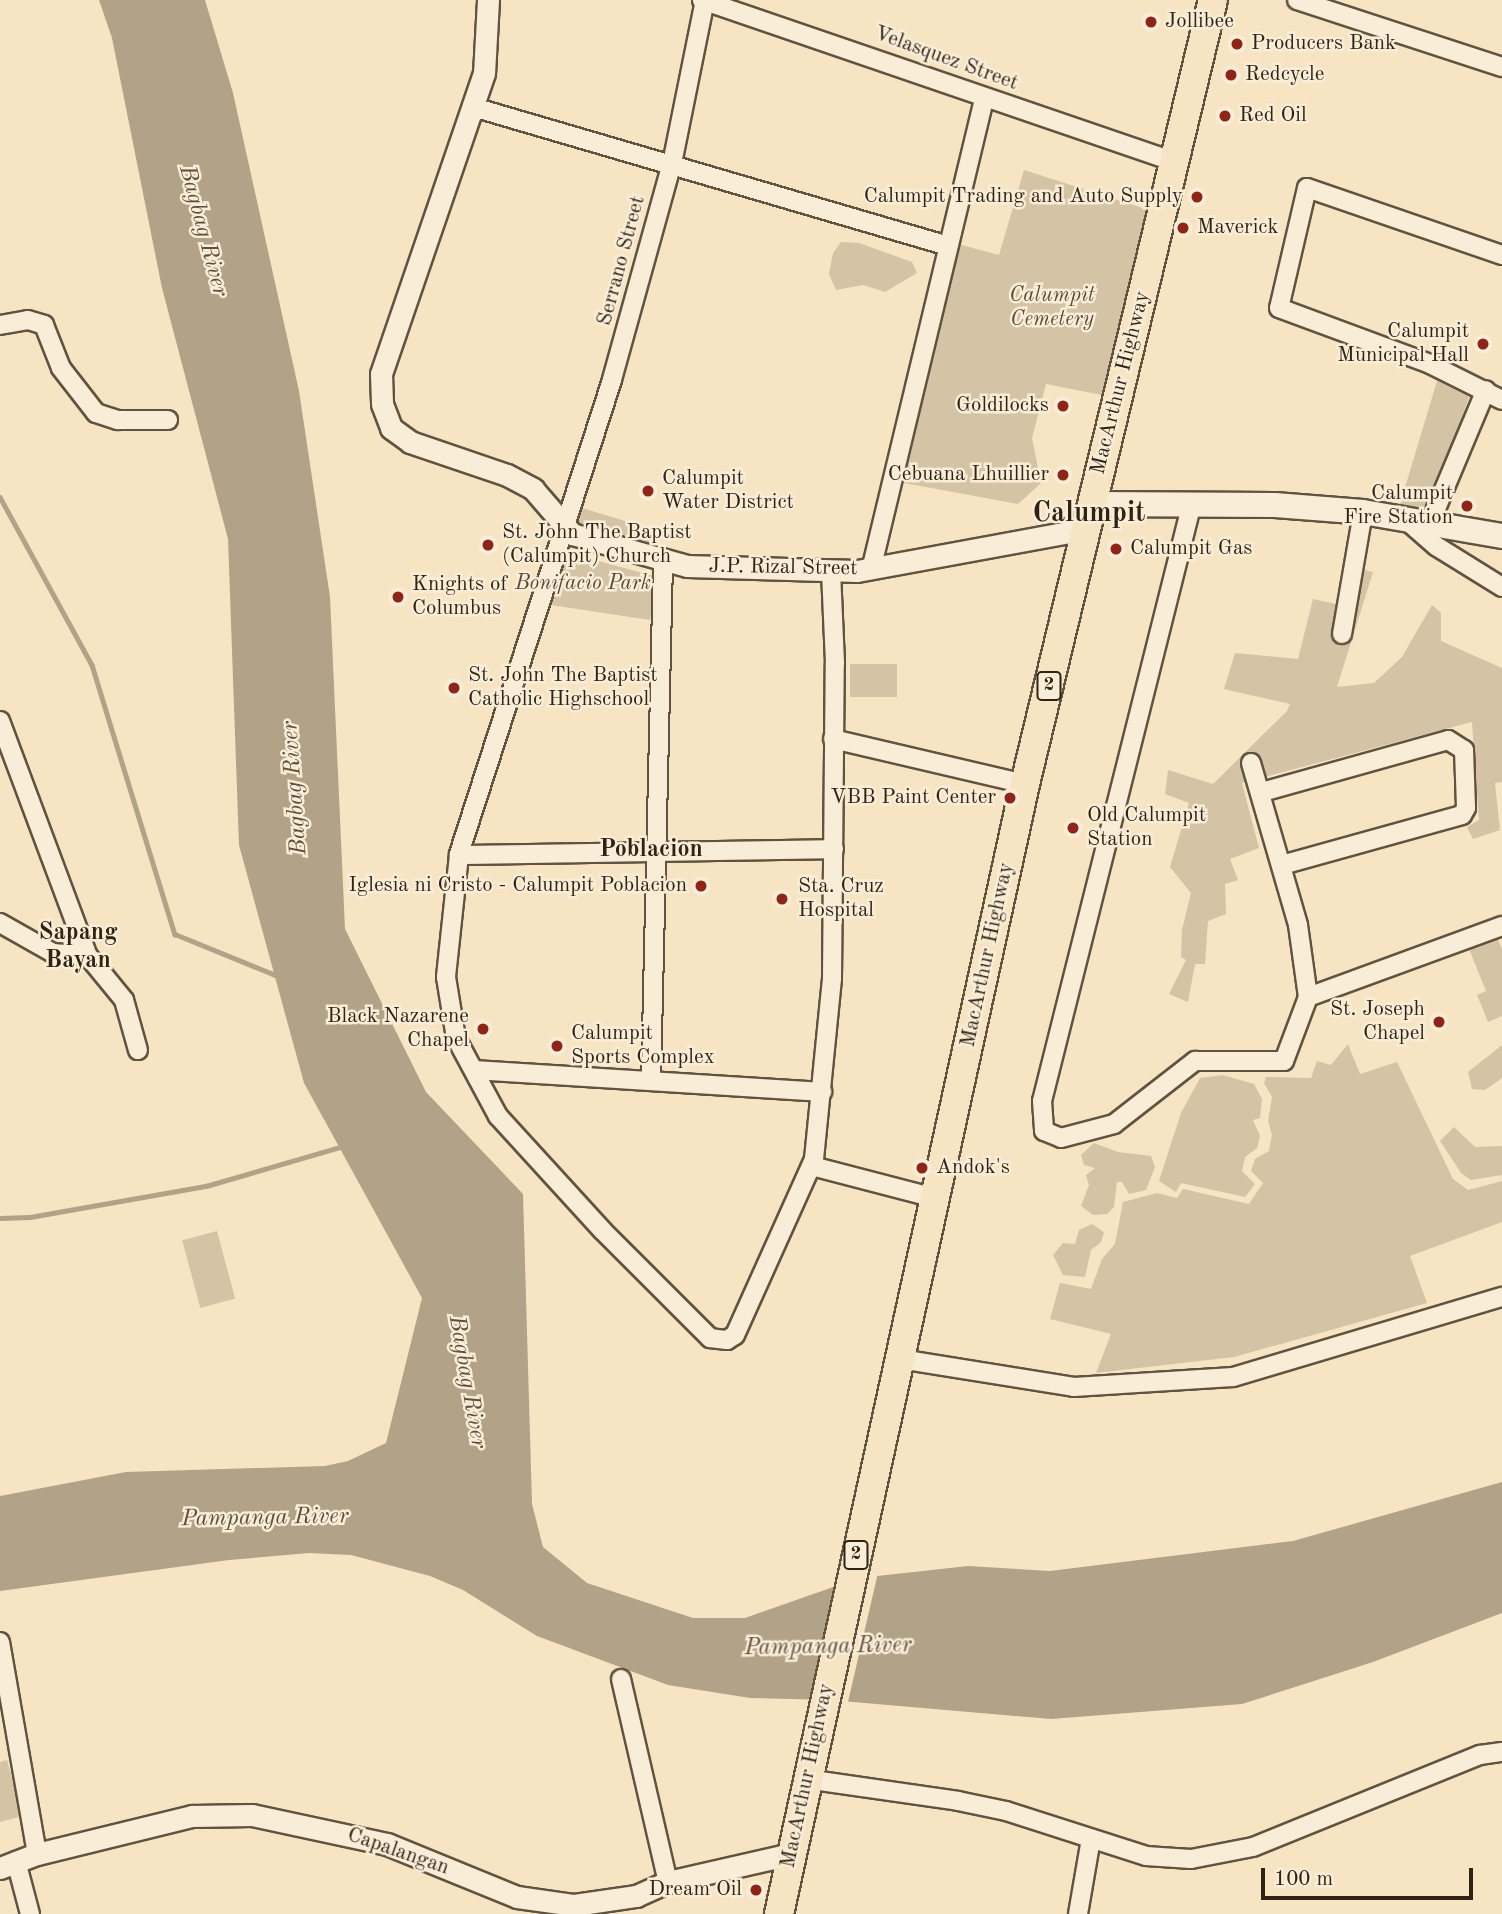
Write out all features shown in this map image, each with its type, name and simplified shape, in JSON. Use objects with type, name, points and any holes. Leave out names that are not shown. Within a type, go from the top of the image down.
[{"type":"highway","name":"MacArthur Highway","points":[[779,1914],[815,1735],[899,1367],[1025,784],[1213,0]]},
{"type":"main road","points":[[1089,516],[1191,507],[1275,505],[1363,512],[1502,536]]},
{"type":"street","points":[[488,0],[484,73],[381,374],[382,404],[391,428],[411,442],[508,475],[533,489],[562,528]]},
{"type":"street","name":"Velasquez Street","points":[[704,0],[783,24],[985,98],[1175,162]]},
{"type":"street","name":"Serrano Street","points":[[704,0],[672,163],[612,380],[562,528],[459,855],[446,976],[456,1038],[498,1116],[602,1230],[710,1338],[727,1340],[734,1335],[812,1166]]},
{"type":"street","points":[[1297,0],[1501,61]]},
{"type":"street","points":[[871,570],[985,98]]},
{"type":"street","points":[[473,107],[672,163],[948,246]]},
{"type":"street","points":[[1502,254],[1307,188],[1279,308],[1486,390],[1502,400]]},
{"type":"street","points":[[0,325],[28,320],[44,325],[61,368],[96,413],[118,420],[168,420]]},
{"type":"street","points":[[1430,523],[1486,390]]},
{"type":"street","points":[[1191,507],[1042,1101],[1044,1131],[1061,1138],[1114,1124],[1195,1061],[1284,1061],[1308,997],[1298,925],[1262,792],[1251,763]]},
{"type":"street","points":[[1342,634],[1363,512]]},
{"type":"street","name":"J.P. Rizal Street","points":[[562,528],[663,562],[831,573],[871,570],[1089,516]]},
{"type":"street","points":[[1405,519],[1436,546],[1502,587]]},
{"type":"street","points":[[651,1079],[663,562]]},
{"type":"street","points":[[831,573],[835,849],[832,979],[812,1166],[935,1198]]},
{"type":"street","points":[[0,721],[88,956],[124,1000],[138,1050]]},
{"type":"street","points":[[833,739],[1025,784]]},
{"type":"street","points":[[1262,792],[1448,740],[1464,750],[1466,808],[1462,815],[1282,865]]},
{"type":"street","points":[[459,855],[835,849]]},
{"type":"street","points":[[0,923],[53,953],[88,956]]},
{"type":"street","points":[[1308,997],[1502,926]]},
{"type":"street","points":[[475,1070],[651,1079],[822,1092]]},
{"type":"street","points":[[899,1367],[1074,1387],[1233,1377],[1502,1297]]},
{"type":"street","points":[[0,1642],[18,1861],[30,1914]]},
{"type":"street","points":[[621,1679],[668,1882]]},
{"type":"street","points":[[806,1779],[958,1801],[1146,1856],[1191,1859],[1253,1847],[1463,1762],[1502,1752]]},
{"type":"street","name":"Capalangan","points":[[18,1861],[192,1816],[253,1815],[387,1844],[517,1897],[574,1905],[636,1896],[668,1882],[791,1854]]},
{"type":"street","points":[[1078,1914],[1091,1839]]},
{"type":"green space","name":"Calumpit Cemetery","points":[[1024,170],[1152,211],[1107,396],[1046,384],[1032,438],[1041,483],[1018,504],[904,483],[958,244],[999,255]]},
{"type":"green space","points":[[841,242],[859,243],[912,262],[917,273],[885,292],[863,285],[836,290],[829,274],[833,253]]},
{"type":"green space","points":[[1437,381],[1469,397],[1427,515],[1398,511]]},
{"type":"green space","points":[[579,507],[653,530],[645,554],[571,532]]},
{"type":"green space","name":"Bonifacio Park","points":[[569,553],[661,578],[650,620],[544,604],[560,557]]},
{"type":"green space","points":[[1350,567],[1373,572],[1337,687],[1374,683],[1402,657],[1432,605],[1441,613],[1441,641],[1502,668],[1502,782],[1495,783],[1500,830],[1473,839],[1467,827],[1479,820],[1472,722],[1242,783],[1259,848],[1230,859],[1238,880],[1225,884],[1226,914],[1208,921],[1205,964],[1195,964],[1188,1002],[1169,994],[1186,960],[1181,957],[1182,930],[1191,893],[1170,867],[1189,803],[1165,794],[1168,770],[1213,784],[1287,711],[1290,704],[1224,689],[1235,653],[1298,659],[1313,599],[1336,604]]},
{"type":"green space","points":[[850,664],[897,664],[897,697],[850,697]]},
{"type":"green space","points":[[1497,938],[1502,949],[1502,1016],[1488,1022],[1477,995],[1486,991],[1469,949]]},
{"type":"green space","points":[[1348,1044],[1360,1074],[1397,1062],[1453,1179],[1468,1190],[1502,1181],[1502,1222],[1410,1256],[1427,1303],[1234,1357],[1096,1373],[1111,1334],[1050,1319],[1060,1283],[1091,1289],[1102,1259],[1115,1244],[1123,1202],[1157,1193],[1177,1198],[1183,1189],[1249,1204],[1263,1183],[1251,1171],[1255,1159],[1269,1151],[1272,1135],[1268,1121],[1272,1097],[1264,1083],[1266,1077],[1311,1078],[1317,1061],[1331,1065]]},
{"type":"green space","points":[[1502,1045],[1502,1078],[1485,1090],[1472,1089],[1468,1072]]},
{"type":"green space","points":[[1223,1075],[1254,1084],[1262,1099],[1260,1118],[1253,1120],[1260,1136],[1257,1148],[1245,1157],[1242,1171],[1255,1184],[1245,1197],[1181,1183],[1176,1192],[1159,1181],[1181,1113],[1200,1078]]},
{"type":"green space","points":[[1454,1127],[1475,1147],[1502,1146],[1502,1175],[1471,1180],[1461,1173],[1440,1141]]},
{"type":"green space","points":[[1094,1143],[1118,1152],[1151,1156],[1155,1167],[1146,1190],[1129,1194],[1122,1182],[1117,1182],[1114,1207],[1107,1214],[1093,1215],[1081,1206],[1089,1185],[1086,1175],[1095,1168],[1084,1165],[1081,1155]]},
{"type":"green space","points":[[1092,1224],[1104,1232],[1101,1242],[1091,1250],[1085,1277],[1063,1275],[1053,1255],[1063,1243],[1075,1244],[1079,1230]]},
{"type":"green space","points":[[217,1231],[235,1299],[200,1308],[182,1240]]},
{"type":"green space","points":[[7,1760],[22,1816],[0,1822],[0,1762]]},
{"type":"water","points":[[99,0],[205,0],[233,93],[299,391],[330,597],[345,929],[426,1092],[523,1194],[532,1504],[543,1547],[587,1583],[693,1618],[745,1618],[859,1578],[968,1566],[1050,1571],[1293,1541],[1502,1482],[1502,1613],[1373,1662],[1242,1704],[1051,1719],[830,1700],[750,1698],[668,1685],[537,1636],[463,1590],[430,1576],[351,1555],[309,1553],[229,1560],[0,1591],[0,1496],[126,1472],[325,1466],[348,1461],[386,1443],[422,1298],[304,1083],[239,845],[228,539],[162,288],[112,38]]},
{"type":"pier","points":[[878,1573],[847,1706],[830,1703],[858,1575]]},
{"type":"waterway","points":[[0,497],[92,665],[175,934],[278,976]]},
{"type":"waterway","points":[[0,1218],[30,1217],[206,1186],[344,1146]]},
{"type":"place","name":"Jollibee","points":[[1151,22]]},
{"type":"place","name":"Producers Bank","points":[[1237,44]]},
{"type":"place","name":"Redcycle","points":[[1231,75]]},
{"type":"place","name":"Red Oil","points":[[1225,116]]},
{"type":"place","name":"Calumpit Trading and Auto Supply","points":[[1197,197]]},
{"type":"place","name":"Maverick","points":[[1183,228]]},
{"type":"place","name":"Calumpit Municipal Hall","points":[[1483,344]]},
{"type":"place","name":"Goldilocks","points":[[1063,406]]},
{"type":"place","name":"Cebuana Lhuillier","points":[[1063,475]]},
{"type":"place","name":"Calumpit Water District","points":[[648,491]]},
{"type":"place","name":"Calumpit Fire Station","points":[[1467,506]]},
{"type":"place","name":"St. John The Baptist (Calumpit) Church","points":[[488,545]]},
{"type":"place","name":"Calumpit Gas","points":[[1116,549]]},
{"type":"place","name":"Knights of Columbus","points":[[398,597]]},
{"type":"place","name":"St. John The Baptist Catholic Highschool","points":[[454,688]]},
{"type":"place","name":"VBB Paint Center","points":[[1010,798]]},
{"type":"place","name":"Old Calumpit Station","points":[[1073,828]]},
{"type":"place","name":"Iglesia ni Cristo - Calumpit Poblacion","points":[[701,886]]},
{"type":"place","name":"Sta. Cruz Hospital","points":[[782,899]]},
{"type":"place","name":"St. Joseph Chapel","points":[[1439,1022]]},
{"type":"place","name":"Black Nazarene Chapel","points":[[483,1029]]},
{"type":"place","name":"Calumpit Sports Complex","points":[[557,1046]]},
{"type":"place","name":"Andok's","points":[[922,1168]]},
{"type":"place","name":"Dream Oil","points":[[756,1890]]},
{"type":"district","name":"Calumpit","points":[[1089,514]]},
{"type":"district","name":"Poblacion","points":[[651,851]]},
{"type":"district","name":"Sapang Bayan","points":[[78,948]]},
{"type":"water label","name":"Bagbag River","points":[[203,231]]},
{"type":"water label","name":"Bagbag River","points":[[295,788]]},
{"type":"water label","name":"Bagbag River","points":[[467,1382]]},
{"type":"water label","name":"Pampanga River","points":[[265,1518]]},
{"type":"water label","name":"Pampanga River","points":[[828,1647]]}]
